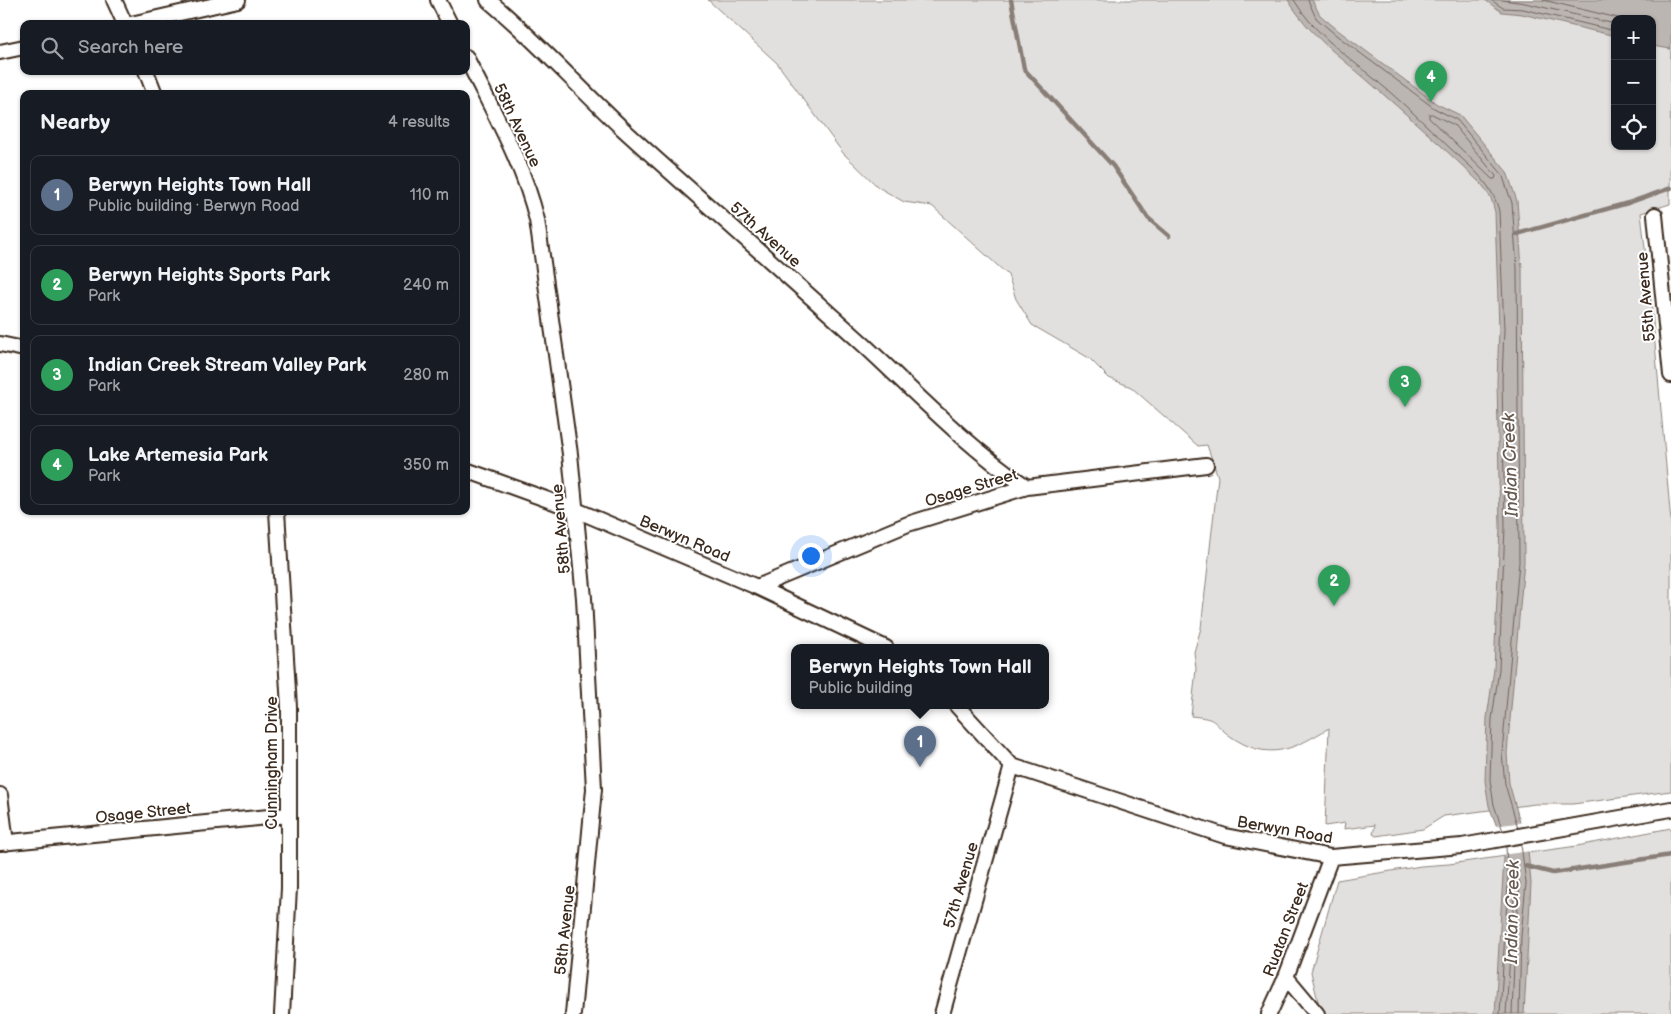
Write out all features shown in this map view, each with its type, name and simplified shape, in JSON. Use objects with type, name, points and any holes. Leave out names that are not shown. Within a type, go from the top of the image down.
[{"type":"street","points":[[114,0],[124,20]]},
{"type":"street","points":[[149,20],[238,0]]},
{"type":"street","points":[[438,0],[448,20]]},
{"type":"street","name":"57th Avenue","points":[[488,0],[515,22],[576,85],[678,179],[862,343],[976,449],[1001,470],[1027,487]]},
{"type":"street","points":[[0,52],[20,48]]},
{"type":"street","name":"58th Avenue","points":[[470,66],[517,162],[537,220],[570,454],[584,598],[594,789],[573,1014]]},
{"type":"street","points":[[148,75],[153,90]]},
{"type":"street","name":"55th Avenue","points":[[1655,215],[1671,375]]},
{"type":"street","points":[[0,344],[20,348]]},
{"type":"street","name":"Osage Street","points":[[757,588],[908,524],[1027,487],[1206,465]]},
{"type":"street","name":"Berwyn Road","points":[[470,471],[576,510],[757,588],[877,644]]},
{"type":"street","name":"Cunningham Drive","points":[[277,515],[289,707],[288,934],[282,1014]]},
{"type":"street","name":"Berwyn Road","points":[[960,709],[1012,766],[1225,836],[1331,856],[1444,848],[1671,809]]},
{"type":"street","name":"57th Avenue","points":[[942,1014],[1012,766]]},
{"type":"street","points":[[0,795],[3,843]]},
{"type":"street","name":"Osage Street","points":[[3,843],[288,815]]},
{"type":"street","name":"Ruatan Street","points":[[1269,1014],[1286,977],[1331,856]]},
{"type":"street","points":[[1286,977],[1317,1014]]},
{"type":"shaded area","points":[[708,0],[1671,0],[1670,204],[1641,213],[1652,310],[1671,522],[1671,791],[1573,804],[1535,804],[1444,816],[1423,829],[1376,836],[1373,834],[1375,825],[1344,829],[1345,823],[1325,826],[1329,728],[1293,747],[1269,751],[1244,744],[1230,736],[1207,718],[1191,716],[1196,669],[1194,652],[1201,628],[1218,477],[1207,445],[1198,446],[1131,387],[1109,378],[1089,358],[1032,325],[1016,299],[1008,275],[932,206],[904,202],[878,187],[843,153],[777,63]]},
{"type":"shaded area","points":[[1671,828],[1671,1014],[1321,1014],[1311,972],[1337,880],[1421,866],[1449,864],[1577,846]]},
{"type":"water","name":"Indian Creek","points":[[1288,0],[1312,0],[1320,15],[1339,31],[1437,104],[1460,115],[1507,172],[1517,201],[1522,268],[1524,562],[1507,753],[1509,783],[1528,851],[1531,883],[1524,1014],[1495,1014],[1504,857],[1497,827],[1489,806],[1485,781],[1487,718],[1494,669],[1500,527],[1497,381],[1499,329],[1495,212],[1491,198],[1483,186],[1426,132],[1325,44],[1306,25]]},
{"type":"water","points":[[1485,0],[1671,0],[1671,49],[1656,47],[1656,15],[1611,15],[1611,35],[1522,14],[1502,12]]},
{"type":"pier","points":[[1524,822],[1531,851],[1501,855],[1494,826]]},
{"type":"waterway","points":[[1011,0],[1024,69],[1113,166],[1148,218],[1169,236]]},
{"type":"waterway","points":[[1517,234],[1628,203],[1671,188]]},
{"type":"waterway","points":[[1525,866],[1553,873],[1671,855]]},
{"type":"place","name":"Lake Artemesia Park","points":[[1431,102]]},
{"type":"place","name":"Indian Creek Stream Valley Park","points":[[1405,407]]},
{"type":"place","name":"Berwyn Heights Sports Park","points":[[1334,606]]},
{"type":"place","name":"Berwyn Heights Town Hall","points":[[920,767]]}]
